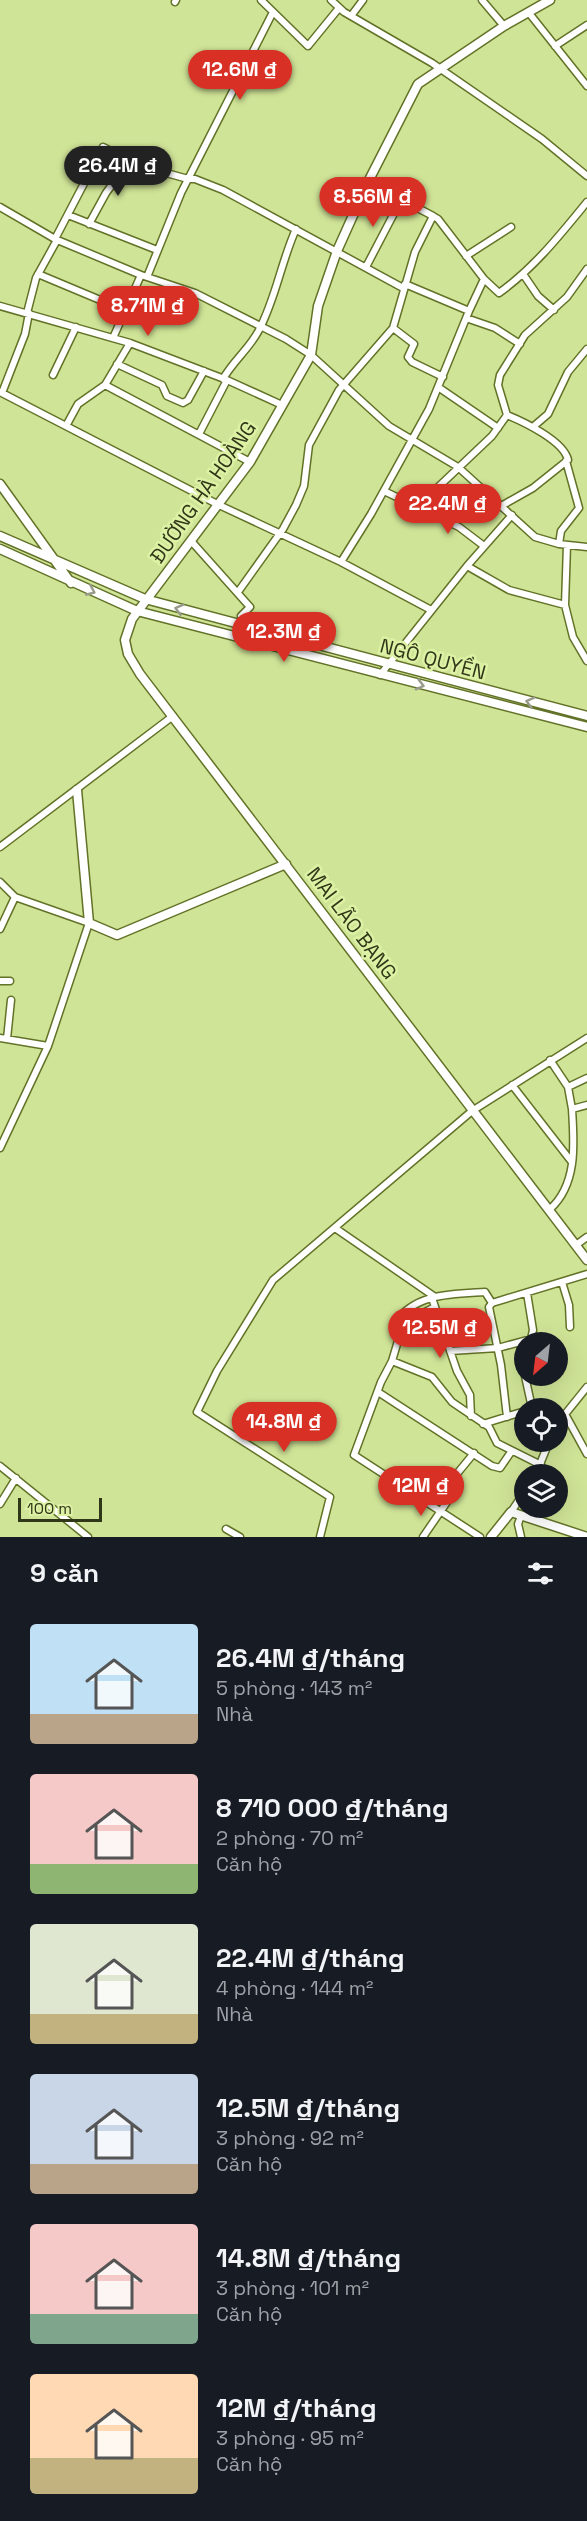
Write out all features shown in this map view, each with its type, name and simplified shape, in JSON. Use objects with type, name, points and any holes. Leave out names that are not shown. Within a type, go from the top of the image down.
[{"type":"street","points":[[261,0],[310,45],[339,8]]},
{"type":"street","points":[[267,6],[273,0]]},
{"type":"street","points":[[331,0],[351,16],[441,69],[542,139],[586,173]]},
{"type":"street","points":[[351,16],[363,0]]},
{"type":"street","points":[[482,0],[504,26]]},
{"type":"street","name":"ĐƯỜNG HÀ HOÀNG","points":[[145,599],[192,542],[250,462],[311,355],[318,306],[337,251],[368,182],[418,84],[504,26],[550,0]]},
{"type":"street","points":[[113,338],[124,310],[157,250],[188,179],[273,12]]},
{"type":"street","points":[[529,13],[587,86]]},
{"type":"street","points":[[555,46],[587,25]]},
{"type":"street","points":[[580,78],[587,73]]},
{"type":"street","points":[[431,610],[341,562],[219,505],[1,392],[25,334],[38,274],[102,147],[129,161],[188,179],[195,179],[223,190],[404,286],[469,311]]},
{"type":"street","points":[[89,224],[106,193],[129,161]]},
{"type":"street","points":[[368,182],[433,216],[484,279],[499,293],[524,274],[587,202]]},
{"type":"street","points":[[366,267],[401,200]]},
{"type":"street","points":[[0,207],[56,239],[144,276],[195,293],[261,326],[311,355],[390,426],[458,467],[536,537],[559,544],[587,547]]},
{"type":"street","points":[[68,215],[157,250]]},
{"type":"street","points":[[238,592],[280,533],[302,492],[309,445],[342,384],[393,328],[416,252],[433,216]]},
{"type":"street","points":[[466,256],[511,227]]},
{"type":"street","points":[[199,434],[225,379],[261,326],[273,298],[285,253],[296,229]]},
{"type":"street","points":[[507,415],[500,392],[500,375],[525,335],[567,297],[587,269]]},
{"type":"street","points":[[38,274],[124,310]]},
{"type":"street","points":[[524,274],[538,296],[554,310]]},
{"type":"street","points":[[341,562],[384,491],[438,387],[484,279]]},
{"type":"street","points":[[0,306],[130,343],[225,379],[282,405]]},
{"type":"street","points":[[466,318],[495,328],[520,344]]},
{"type":"street","points":[[53,375],[76,327]]},
{"type":"street","points":[[393,328],[414,344],[408,357],[412,362],[443,377]]},
{"type":"street","points":[[66,426],[78,404],[105,385],[130,343]]},
{"type":"street","points":[[534,426],[548,414],[568,372],[586,351]]},
{"type":"street","points":[[117,364],[162,385],[167,396],[183,403],[188,400],[204,372]]},
{"type":"street","points":[[105,385],[250,462]]},
{"type":"street","points":[[438,387],[498,428]]},
{"type":"street","points":[[507,415],[534,426],[559,446],[568,457],[566,461],[579,508],[563,527],[559,544]]},
{"type":"street","points":[[421,509],[434,491],[498,428],[507,415]]},
{"type":"street","points":[[503,506],[533,488],[566,461]]},
{"type":"street","points":[[0,484],[71,583]]},
{"type":"street","points":[[384,491],[466,531],[484,546]]},
{"type":"street","points":[[380,675],[467,566],[512,515]]},
{"type":"street","name":"NGÔ QUYỀN","points":[[0,536],[145,599],[587,716]]},
{"type":"street","points":[[192,542],[250,607],[241,616]]},
{"type":"street","points":[[567,545],[565,605],[573,637],[587,661]]},
{"type":"street","name":"NGÔ QUYỀN","points":[[0,549],[71,583],[137,610],[587,727]]},
{"type":"street","points":[[467,566],[509,590],[565,605]]},
{"type":"street","name":"MAI LÃO BẠNG","points":[[145,599],[137,610],[125,640],[128,654],[587,1260]]},
{"type":"street","points":[[0,847],[173,716]]},
{"type":"street","points":[[0,1148],[48,1046],[89,923],[77,790]]},
{"type":"street","points":[[0,882],[15,897],[117,935],[286,864]]},
{"type":"street","points":[[0,928],[15,897]]},
{"type":"street","points":[[0,981],[10,981]]},
{"type":"street","points":[[11,1000],[3,1039],[48,1046]]},
{"type":"street","points":[[320,1537],[330,1497],[196,1412],[217,1371],[273,1280],[472,1111],[587,1038]]},
{"type":"street","points":[[550,1060],[568,1087],[575,1138],[565,1191],[550,1209]]},
{"type":"street","points":[[568,1087],[587,1078]]},
{"type":"street","points":[[512,1084],[571,1161]]},
{"type":"street","points":[[572,1108],[587,1105]]},
{"type":"street","points":[[335,1228],[434,1297],[435,1307],[450,1352],[470,1395],[471,1416]]},
{"type":"street","points":[[576,1245],[587,1237]]},
{"type":"street","points":[[492,1303],[587,1274]]},
{"type":"street","points":[[562,1282],[569,1305],[570,1328]]},
{"type":"street","points":[[400,1334],[394,1323],[398,1318],[412,1305],[434,1297],[485,1292],[492,1303]]},
{"type":"street","points":[[527,1293],[532,1332]]},
{"type":"street","points":[[492,1303],[489,1312],[498,1348],[507,1417]]},
{"type":"street","points":[[435,1307],[417,1316],[400,1334],[392,1361],[354,1455],[480,1537]]},
{"type":"street","points":[[450,1352],[514,1345]]},
{"type":"street","points":[[392,1361],[432,1377],[452,1402],[489,1427],[497,1443],[539,1464]]},
{"type":"street","points":[[568,1411],[586,1389]]},
{"type":"street","points":[[378,1392],[497,1468],[503,1465],[511,1452]]},
{"type":"street","points":[[483,1424],[514,1415]]},
{"type":"street","points":[[568,1417],[587,1454]]},
{"type":"street","points":[[423,1537],[450,1495],[449,1483],[474,1453]]},
{"type":"street","points":[[0,1466],[84,1536]]},
{"type":"street","points":[[0,1504],[16,1478]]},
{"type":"street","points":[[491,1537],[514,1508]]},
{"type":"street","points":[[520,1518],[518,1524],[521,1537]]},
{"type":"street","points":[[527,1518],[587,1537]]},
{"type":"street","points":[[226,1529],[240,1537]]}]
